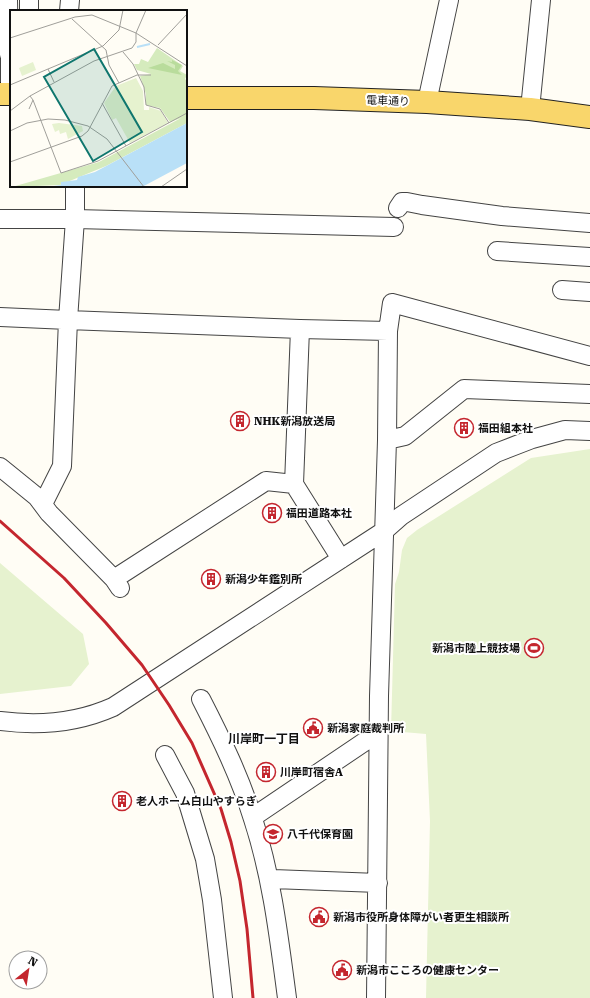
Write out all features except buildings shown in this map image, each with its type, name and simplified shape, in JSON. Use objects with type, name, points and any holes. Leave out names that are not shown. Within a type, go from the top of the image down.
[{"type":"main road","name":"電車通り","points":[[187,98],[314,98],[427,102],[530,109],[590,117]]},
{"type":"street","points":[[7,94],[10,57],[8,0]]},
{"type":"street","points":[[69,10],[70,0]]},
{"type":"street","points":[[427,102],[449,0]]},
{"type":"street","points":[[530,109],[541,0]]},
{"type":"street","points":[[43,504],[62,466],[68,320],[75,220],[75,187]]},
{"type":"street","points":[[398,208],[402,202],[407,202],[422,206],[502,216],[590,223]]},
{"type":"street","points":[[0,219],[394,227]]},
{"type":"street","points":[[497,251],[590,257]]},
{"type":"street","points":[[562,290],[590,292]]},
{"type":"street","points":[[376,998],[379,732],[387,440],[388,331],[392,302],[590,356]]},
{"type":"street","points":[[0,317],[388,331]]},
{"type":"street","points":[[300,329],[294,484],[341,559]]},
{"type":"street","points":[[387,440],[405,436],[464,389],[590,394]]},
{"type":"street","points":[[0,721],[37,724],[58,722],[77,719],[113,707],[384,531],[401,516],[496,453],[532,439],[565,430],[590,431]]},
{"type":"street","points":[[0,467],[37,497],[49,513],[117,583],[266,481],[294,484]]},
{"type":"street","points":[[201,699],[231,760],[253,817],[272,895],[287,998]]},
{"type":"street","points":[[253,817],[379,732]]},
{"type":"street","points":[[165,755],[185,793],[205,859],[212,900],[223,998]]},
{"type":"street","points":[[273,879],[378,883]]},
{"type":"green space","points":[[590,449],[590,998],[426,998],[430,821],[426,734],[391,731],[395,584],[399,572],[402,550],[407,538],[417,530],[531,458]]},
{"type":"green space","points":[[0,563],[83,634],[89,664],[71,686],[0,694]]},
{"type":"railway","points":[[0,521],[64,578],[106,623],[142,665],[192,743],[221,809],[231,842],[240,881],[247,929],[253,998]]},
{"type":"place","name":"NHK新潟放送局","points":[[240,421]]},
{"type":"place","name":"福田組本社","points":[[464,428]]},
{"type":"place","name":"福田道路本社","points":[[272,513]]},
{"type":"place","name":"新潟少年鑑別所","points":[[211,579]]},
{"type":"place","name":"新潟市陸上競技場","points":[[534,648]]},
{"type":"place","name":"新潟家庭裁判所","points":[[313,728]]},
{"type":"place","name":"川岸町宿舎A","points":[[266,772]]},
{"type":"place","name":"老人ホーム白山やすらぎ","points":[[122,801]]},
{"type":"place","name":"八千代保育園","points":[[273,834]]},
{"type":"place","name":"新潟市役所身体障がい者更生相談所","points":[[319,917]]},
{"type":"place","name":"新潟市こころの健康センター","points":[[342,970]]},
{"type":"district","name":"川岸町一丁目","points":[[264,739]]}]
